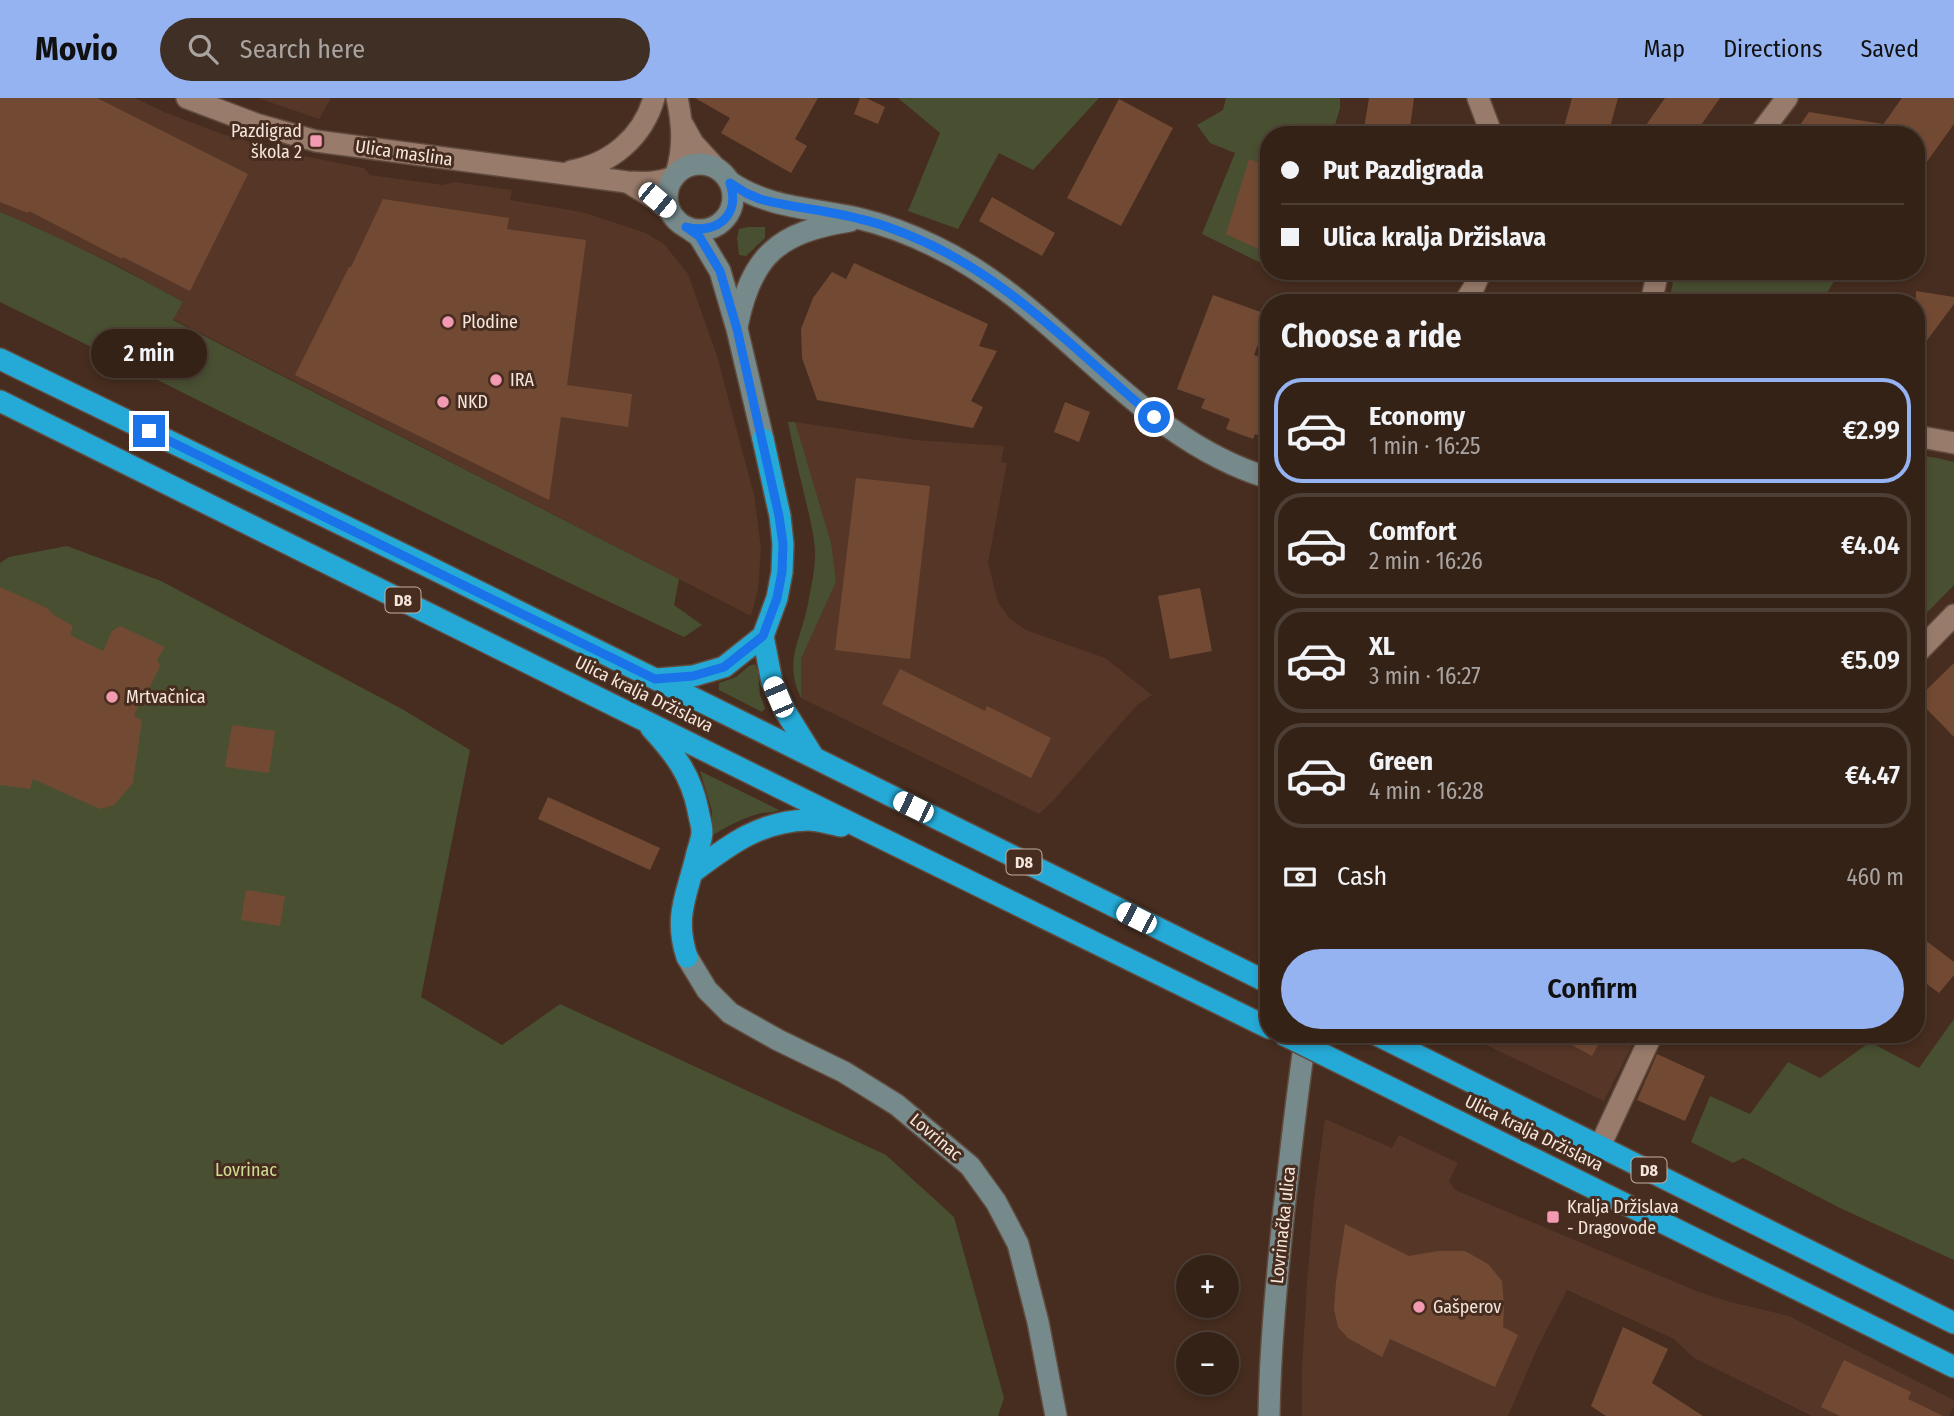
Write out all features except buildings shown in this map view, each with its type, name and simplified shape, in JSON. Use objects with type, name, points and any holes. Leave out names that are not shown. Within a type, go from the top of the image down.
[{"type":"highway","name":"Ulica kralja Držislava","points":[[0,359],[1260,979]]},
{"type":"highway","name":"Ulica kralja Držislava","points":[[0,401],[1260,1024]]},
{"type":"highway","points":[[655,679],[693,676],[724,667],[763,636],[777,598],[783,544],[763,439]]},
{"type":"highway","points":[[763,636],[772,682],[785,711],[814,758]]},
{"type":"highway","points":[[642,719],[675,755],[695,793],[702,831],[680,923],[681,939],[687,957]]},
{"type":"highway","points":[[693,872],[733,842],[770,825],[809,820],[867,831]]},
{"type":"highway","name":"Ulica kralja Držislava","points":[[1300,1043],[1954,1367]]},
{"type":"highway","name":"Ulica kralja Držislava","points":[[1393,1043],[1894,1292]]},
{"type":"highway","points":[[1894,1292],[1954,1306]]},
{"type":"highway","name":"D8","points":[[1894,1292],[1954,1323]]},
{"type":"street","name":"Ulica maslina","points":[[187,98],[256,124],[316,141],[627,182],[664,181],[675,175]]},
{"type":"street","points":[[559,173],[592,165],[630,141],[646,120],[654,98]]},
{"type":"street","points":[[677,98],[682,123],[682,144],[675,175],[667,192],[667,202],[670,212],[677,220],[699,236],[720,271],[763,439]]},
{"type":"street","points":[[1478,98],[1489,126]]},
{"type":"street","points":[[1766,126],[1787,98]]},
{"type":"street","points":[[682,123],[693,143],[723,175],[733,201],[725,219],[720,271]]},
{"type":"street","points":[[675,175],[684,167],[705,164],[746,193],[778,204],[861,219],[934,245],[967,263],[1020,300],[1181,437],[1232,465],[1260,475]]},
{"type":"street","name":"Ulica maslina","points":[[627,182],[657,200],[670,212]]},
{"type":"street","points":[[686,227],[708,229],[740,211],[778,204]]},
{"type":"street","points":[[737,329],[740,310],[756,268],[768,253],[785,240],[806,230],[861,219]]},
{"type":"street","points":[[1925,438],[1954,443]]},
{"type":"street","points":[[1925,645],[1954,615]]},
{"type":"street","name":"Lovrinac","points":[[687,957],[707,990],[730,1013],[778,1041],[844,1072],[897,1105],[970,1166],[996,1202],[1018,1244],[1038,1322],[1056,1416]]},
{"type":"street","name":"Lovrinačka ulica","points":[[1269,1416],[1276,1286],[1305,1043]]},
{"type":"street","points":[[1600,1146],[1648,1043]]},
{"type":"shaded area","points":[[0,98],[135,98],[222,134],[283,152],[364,168],[370,175],[443,185],[454,182],[512,190],[510,200],[582,212],[646,233],[664,244],[688,274],[717,356],[754,495],[761,548],[758,589],[751,616],[173,319],[183,302],[118,266],[0,212]]},
{"type":"shaded area","points":[[258,98],[331,98],[319,119]]},
{"type":"shaded area","points":[[795,422],[915,440],[1004,446],[1001,462],[1007,463],[988,563],[998,602],[1009,618],[1026,630],[1105,658],[1152,695],[1137,705],[1039,814],[801,698],[801,659],[836,582]]},
{"type":"shaded area","points":[[1482,1043],[1633,1043],[1604,1101]]},
{"type":"shaded area","points":[[1325,1119],[1392,1148],[1399,1135],[1458,1163],[1449,1181],[1455,1190],[1699,1292],[1789,1316],[1954,1400],[1954,1406],[1949,1416],[1812,1416],[1694,1358],[1674,1339],[1567,1290],[1537,1349],[1508,1416],[1302,1416],[1307,1283]]},
{"type":"green space","points":[[898,98],[1099,98],[1033,170],[999,153],[958,229],[908,211],[940,133]]},
{"type":"green space","points":[[1226,98],[1340,98],[1335,126],[1260,126],[1260,263],[1202,234],[1235,153],[1210,143],[1197,125],[1223,110]]},
{"type":"green space","points":[[0,212],[93,254],[183,302],[173,320],[679,579],[674,605],[702,625],[684,637],[427,514],[0,302]]},
{"type":"green space","points":[[765,227],[765,238],[746,256],[739,255],[739,229]]},
{"type":"green space","points":[[1673,280],[1835,280],[1826,294],[1671,294]]},
{"type":"green space","points":[[788,422],[795,422],[831,543],[836,582],[801,659],[801,698],[796,685],[793,661],[808,604],[815,550]]},
{"type":"green space","points":[[1925,456],[1954,462],[1954,585],[1925,615]]},
{"type":"green space","name":"Lovrinac","points":[[67,546],[161,581],[402,709],[470,750],[421,997],[502,1045],[560,1004],[886,1155],[954,1217],[1004,1398],[998,1416],[0,1416],[0,563],[9,557]]},
{"type":"green space","points":[[755,664],[765,708],[762,712],[719,690],[719,683],[736,677]]},
{"type":"green space","points":[[700,771],[779,810],[749,817],[715,834],[711,831],[712,811]]},
{"type":"green space","points":[[1954,1019],[1954,1260],[1842,1209],[1743,1158],[1733,1163],[1691,1142],[1710,1096],[1750,1114],[1788,1062],[1820,1078],[1872,1043],[1919,1068]]},
{"type":"place","name":"Pazdigrad škola 2","points":[[316,141]]},
{"type":"place","name":"Plodine","points":[[448,322]]},
{"type":"place","name":"IRA","points":[[496,380]]},
{"type":"place","name":"NKD","points":[[443,402]]},
{"type":"place","name":"Mrtvačnica","points":[[112,697]]},
{"type":"place","name":"Kralja Držislava - Dragovode","points":[[1553,1217]]},
{"type":"place","name":"Gašperov","points":[[1419,1307]]},
{"type":"route","points":[[149,431],[655,679],[693,676],[724,667],[763,636],[777,598],[782,572],[783,544],[779,516],[737,329],[720,271],[706,245],[686,227],[708,229],[727,218],[733,201],[730,183],[746,193],[778,204],[829,212],[878,224],[934,245],[959,258],[1020,300],[1154,417]]}]
